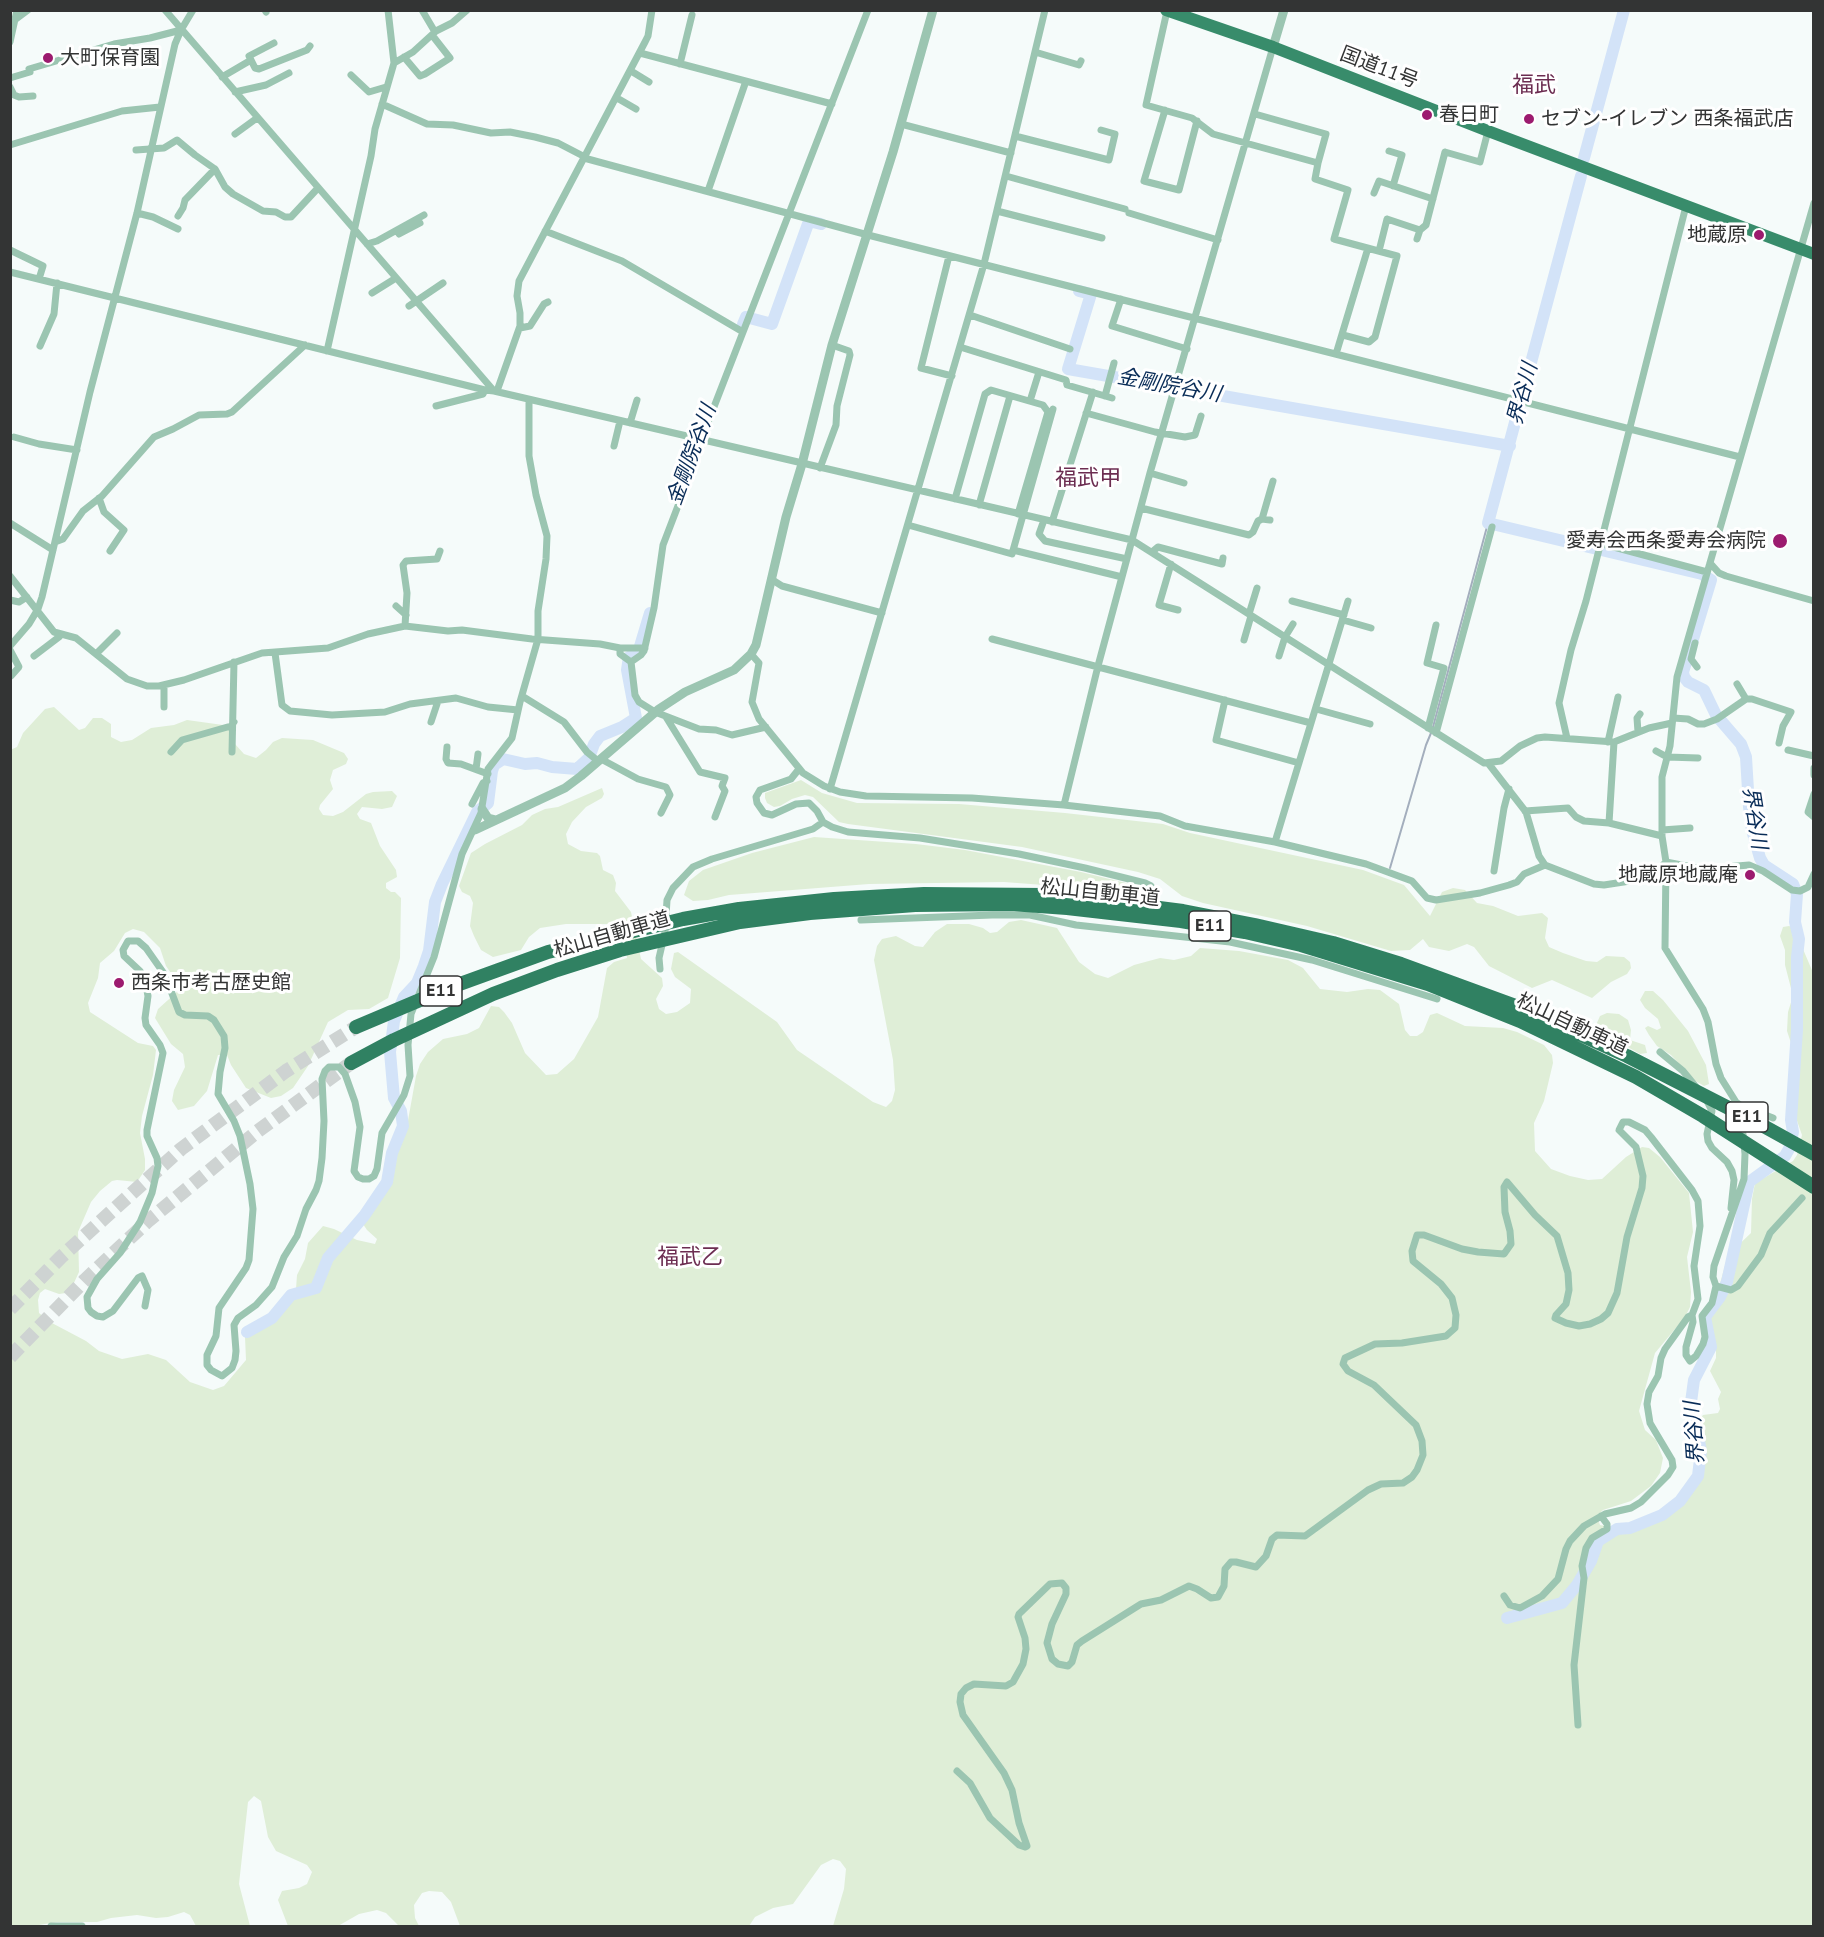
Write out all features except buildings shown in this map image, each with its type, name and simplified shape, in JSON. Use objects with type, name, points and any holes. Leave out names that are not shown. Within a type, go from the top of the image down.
[{"type":"highway","name":"国道11号","points":[[1167,11],[1273,47],[1814,254]]},
{"type":"highway","name":"松山自動車道","points":[[360,1025],[446,988],[518,962],[610,936],[683,920],[786,904],[924,894],[1045,895],[1183,911],[1255,925],[1401,964],[1524,1009],[1627,1056],[1681,1082],[1812,1153]]},
{"type":"highway","name":"松山自動車道","points":[[357,1060],[493,994],[620,950],[740,922],[862,908],[962,904],[1067,908],[1146,916],[1301,945],[1428,984],[1476,1002],[1598,1057],[1703,1116],[1809,1184]]},
{"type":"street","points":[[10,42],[15,15],[28,10]]},
{"type":"street","points":[[165,10],[496,391]]},
{"type":"street","points":[[10,646],[29,624],[38,609],[137,213],[175,44],[193,10]]},
{"type":"street","points":[[327,351],[382,104],[394,63],[388,10]]},
{"type":"street","points":[[404,57],[420,76],[450,58],[433,34],[422,10]]},
{"type":"street","points":[[394,63],[413,52],[433,34],[452,23],[467,10]]},
{"type":"street","points":[[496,391],[520,328],[517,288],[640,53],[648,36],[652,10]]},
{"type":"street","points":[[10,576],[54,632],[76,638],[122,676],[147,686],[164,685],[204,674],[262,653],[328,648],[369,634],[405,626],[600,644],[624,656],[641,655],[654,608],[663,545],[681,498],[699,439],[868,10]]},
{"type":"street","points":[[475,830],[555,794],[581,776],[655,712],[685,692],[734,670],[751,654],[759,637],[786,517],[832,345],[868,235],[933,10]]},
{"type":"street","points":[[830,789],[970,315],[1045,10]]},
{"type":"street","points":[[1064,805],[1126,559],[1284,10]]},
{"type":"street","points":[[1167,11],[1146,105],[1192,118],[1213,134],[1318,164]]},
{"type":"street","points":[[680,64],[692,15]]},
{"type":"street","points":[[10,78],[30,72],[29,69],[114,44],[181,30]]},
{"type":"street","points":[[274,43],[249,56],[255,68],[259,69],[307,50],[310,46]]},
{"type":"street","points":[[1035,52],[1079,65],[1081,62]]},
{"type":"street","points":[[640,53],[832,104]]},
{"type":"street","points":[[222,77],[251,60]]},
{"type":"street","points":[[631,71],[649,82]]},
{"type":"street","points":[[235,92],[266,85],[289,73]]},
{"type":"street","points":[[351,75],[369,92],[386,87]]},
{"type":"street","points":[[708,191],[747,81]]},
{"type":"street","points":[[10,87],[14,95],[19,97],[33,96]]},
{"type":"street","points":[[617,98],[636,109]]},
{"type":"street","points":[[382,104],[427,124],[453,125],[491,133],[510,132],[535,137],[558,143],[585,157],[868,235],[1740,457]]},
{"type":"street","points":[[10,145],[122,111],[160,107]]},
{"type":"street","points":[[1165,110],[1144,181],[1179,190],[1197,121]]},
{"type":"street","points":[[1255,114],[1326,134],[1315,179],[1348,190],[1334,239],[1397,256],[1375,337],[1369,342],[1343,335]]},
{"type":"street","points":[[235,134],[257,118]]},
{"type":"street","points":[[901,124],[1011,153]]},
{"type":"street","points":[[1015,136],[1109,160],[1115,134],[1101,130]]},
{"type":"street","points":[[1417,239],[1420,230],[1426,225],[1445,152],[1480,162],[1488,131]]},
{"type":"street","points":[[136,150],[164,148],[177,140],[215,169],[225,187],[233,195],[263,211],[276,212],[285,217],[291,217],[318,188]]},
{"type":"street","points":[[1389,151],[1402,155],[1393,186]]},
{"type":"street","points":[[178,216],[185,200],[215,169]]},
{"type":"street","points":[[1006,176],[1218,240]]},
{"type":"street","points":[[1374,193],[1379,181],[1432,199]]},
{"type":"street","points":[[1687,658],[1706,574],[1813,204]]},
{"type":"street","points":[[1567,738],[1559,703],[1686,206]]},
{"type":"street","points":[[997,211],[1102,238]]},
{"type":"street","points":[[137,213],[153,217],[178,229]]},
{"type":"street","points":[[369,246],[424,215]]},
{"type":"street","points":[[1378,251],[1387,219],[1420,230]]},
{"type":"street","points":[[369,246],[420,223]]},
{"type":"street","points":[[545,231],[622,261],[743,332]]},
{"type":"street","points":[[1336,354],[1368,248]]},
{"type":"street","points":[[10,250],[43,266],[39,279]]},
{"type":"street","points":[[949,256],[921,368],[952,375]]},
{"type":"street","points":[[10,272],[485,390],[1132,540],[1479,760],[1488,763],[1501,761],[1520,746],[1537,738],[1611,742],[1673,721],[1688,719],[1698,724],[1719,718],[1746,699],[1757,700],[1791,712],[1783,726],[1779,743]]},
{"type":"street","points":[[372,293],[396,278]]},
{"type":"street","points":[[409,306],[443,283]]},
{"type":"street","points":[[40,346],[54,314],[57,284]]},
{"type":"street","points":[[1121,299],[1112,326],[1187,349]]},
{"type":"street","points":[[520,328],[530,326],[544,304],[548,302]]},
{"type":"street","points":[[970,315],[1070,349]]},
{"type":"street","points":[[54,546],[63,539],[83,511],[99,498],[154,437],[199,415],[232,412],[305,345]]},
{"type":"street","points":[[820,468],[836,425],[837,406],[850,356],[849,351],[832,345]]},
{"type":"street","points":[[960,347],[1065,380],[1067,385],[1108,397],[1114,363]]},
{"type":"street","points":[[1030,401],[1040,372]]},
{"type":"street","points":[[436,406],[483,394],[485,390]]},
{"type":"street","points":[[908,525],[1012,554],[1048,412],[1043,405],[987,390],[955,499]]},
{"type":"street","points":[[1052,522],[1093,392]]},
{"type":"street","points":[[979,505],[1010,396]]},
{"type":"street","points":[[145,1306],[148,1290],[142,1276],[138,1278],[113,1311],[103,1317],[91,1312],[88,1308],[87,1297],[97,1279],[120,1253],[140,1222],[152,1193],[158,1166],[147,1130],[163,1053],[146,1025],[148,996],[146,980],[124,956],[123,950],[128,941],[138,941],[146,948],[165,975],[179,1012],[185,1015],[208,1016],[214,1020],[224,1036],[225,1048],[218,1094],[234,1120],[240,1136],[253,1209],[249,1260],[219,1308],[216,1336],[207,1356],[207,1365],[217,1374],[222,1376],[232,1368],[236,1351],[234,1325],[238,1318],[256,1305],[272,1287],[284,1257],[297,1236],[319,1181],[324,1121],[322,1078],[325,1071],[334,1066],[339,1067],[345,1074],[355,1102],[360,1127],[354,1171],[358,1177],[369,1179],[374,1176],[377,1169],[382,1133],[408,1088],[411,1014],[434,957],[462,854],[475,830],[482,809],[492,762],[512,738],[538,639],[538,611],[547,536],[529,456],[529,400]]},
{"type":"street","points":[[630,423],[637,400]]},
{"type":"street","points":[[1021,515],[1053,409]]},
{"type":"street","points":[[1086,413],[1161,433],[1191,437],[1195,435],[1201,416]]},
{"type":"street","points":[[614,446],[620,421]]},
{"type":"street","points":[[14,437],[39,444],[77,450]]},
{"type":"street","points":[[1150,473],[1184,483]]},
{"type":"street","points":[[1141,508],[1249,535],[1258,521],[1266,520],[1273,481]]},
{"type":"street","points":[[99,498],[104,512],[124,530],[110,551]]},
{"type":"street","points":[[1044,520],[1039,534],[1046,541],[1126,559]]},
{"type":"street","points":[[10,523],[54,546]]},
{"type":"street","points":[[1432,730],[1492,527]]},
{"type":"street","points":[[1598,546],[1706,574]]},
{"type":"street","points":[[1152,552],[1158,547],[1222,564],[1223,558]]},
{"type":"street","points":[[1013,550],[1122,577]]},
{"type":"street","points":[[405,626],[407,593],[403,565],[406,561],[437,560],[440,551]]},
{"type":"street","points":[[1710,562],[1719,573],[1726,576],[1814,601]]},
{"type":"street","points":[[1171,564],[1160,605],[1178,610]]},
{"type":"street","points":[[771,579],[782,586],[882,613]]},
{"type":"street","points":[[1244,640],[1257,588]]},
{"type":"street","points":[[10,600],[19,602],[27,597]]},
{"type":"street","points":[[1292,601],[1371,628]]},
{"type":"street","points":[[1275,842],[1348,601]]},
{"type":"street","points":[[396,606],[406,615]]},
{"type":"street","points":[[1279,656],[1285,637],[1293,624]]},
{"type":"street","points":[[1432,730],[1444,668],[1427,663],[1436,625]]},
{"type":"street","points":[[96,654],[117,633]]},
{"type":"street","points":[[34,656],[61,634]]},
{"type":"street","points":[[992,639],[1311,723]]},
{"type":"street","points":[[957,1771],[970,1783],[990,1818],[1019,1845],[1027,1846],[1012,1790],[1004,1773],[963,1715],[960,1702],[961,1694],[974,1684],[1006,1686],[1014,1682],[1023,1664],[1026,1649],[1019,1614],[1050,1584],[1062,1583],[1066,1588],[1047,1636],[1047,1643],[1052,1659],[1058,1664],[1068,1666],[1072,1662],[1077,1646],[1082,1641],[1141,1604],[1161,1600],[1189,1586],[1211,1598],[1218,1597],[1224,1586],[1225,1569],[1231,1562],[1256,1567],[1266,1556],[1273,1537],[1277,1534],[1305,1536],[1368,1490],[1381,1484],[1403,1483],[1412,1477],[1423,1455],[1422,1441],[1416,1425],[1374,1385],[1348,1371],[1343,1364],[1346,1358],[1375,1344],[1402,1343],[1446,1336],[1455,1328],[1456,1315],[1452,1298],[1441,1284],[1413,1261],[1412,1251],[1417,1235],[1424,1235],[1470,1250],[1504,1254],[1511,1244],[1505,1212],[1504,1187],[1507,1182],[1535,1215],[1557,1236],[1568,1273],[1569,1290],[1566,1304],[1555,1318],[1579,1326],[1590,1324],[1608,1313],[1617,1293],[1629,1225],[1642,1188],[1643,1176],[1636,1147],[1619,1130],[1623,1122],[1629,1122],[1645,1130],[1698,1201],[1700,1226],[1694,1266],[1698,1299],[1692,1315],[1693,1322],[1686,1347],[1686,1355],[1690,1361],[1693,1360],[1705,1337],[1702,1316],[1712,1303],[1717,1286],[1713,1277],[1714,1266],[1744,1179],[1740,1105],[1721,1078],[1703,1009],[1666,952],[1666,862],[1662,833],[1662,777],[1673,721],[1677,677],[1695,643]]},
{"type":"street","points":[[624,656],[642,648]]},
{"type":"street","points":[[10,650],[19,667],[11,676]]},
{"type":"street","points":[[275,652],[282,705],[290,711],[332,715],[385,712],[410,704],[461,699],[488,707],[518,710]]},
{"type":"street","points":[[751,654],[758,660],[759,667],[752,702],[755,713],[799,769],[830,789],[866,796],[972,798],[1064,805],[1160,816],[1185,826],[1275,842],[1366,864],[1412,881],[1427,898],[1436,900],[1480,893],[1509,885],[1517,882],[1524,874],[1545,865]]},
{"type":"street","points":[[624,656],[635,695],[639,702],[655,712],[699,729],[716,730],[732,735],[766,727]]},
{"type":"street","points":[[1687,658],[1697,667]]},
{"type":"street","points":[[232,752],[234,662]]},
{"type":"street","points":[[1737,684],[1746,699]]},
{"type":"street","points":[[164,685],[164,707]]},
{"type":"street","points":[[522,696],[564,722],[587,752],[638,779],[666,787],[670,795],[661,813]]},
{"type":"street","points":[[1608,824],[1611,742],[1618,697]]},
{"type":"street","points":[[1225,700],[1216,740],[1299,763]]},
{"type":"street","points":[[431,722],[438,701]]},
{"type":"street","points":[[1316,709],[1370,724]]},
{"type":"street","points":[[1638,732],[1637,718],[1640,714]]},
{"type":"street","points":[[666,717],[700,772],[725,778],[722,786],[725,791],[715,818]]},
{"type":"street","points":[[171,752],[182,740],[231,726],[234,722]]},
{"type":"street","points":[[447,747],[448,763],[476,769],[487,777]]},
{"type":"street","points":[[1788,750],[1814,756]]},
{"type":"street","points":[[1656,751],[1667,757],[1698,758]]},
{"type":"street","points":[[476,769],[478,754]]},
{"type":"street","points":[[1488,763],[1525,811],[1532,827],[1539,856],[1545,865],[1594,884],[1604,885],[1643,879],[1653,874],[1666,862]]},
{"type":"street","points":[[1814,768],[1814,775]]},
{"type":"street","points":[[799,769],[791,779],[760,790],[756,797],[757,803],[764,813],[772,815],[796,804],[809,803],[823,822],[848,832],[920,838],[1019,854],[1145,883],[1154,890],[1154,896]]},
{"type":"street","points":[[472,804],[487,777]]},
{"type":"street","points":[[1494,871],[1509,789]]},
{"type":"street","points":[[1814,794],[1808,807],[1808,812],[1814,817]]},
{"type":"street","points":[[1525,811],[1568,808],[1576,817],[1584,821],[1662,833],[1690,828]]},
{"type":"street","points":[[482,809],[488,818],[499,819]]},
{"type":"street","points":[[660,969],[659,958],[665,932],[667,900],[673,888],[693,867],[813,829],[823,822]]},
{"type":"street","points":[[1666,862],[1702,869],[1749,864],[1792,890],[1800,891],[1809,887],[1814,874]]},
{"type":"street","points":[[861,920],[1030,915],[1076,925],[1230,942],[1312,960],[1437,999]]},
{"type":"street","points":[[1149,934],[1150,924]]},
{"type":"street","points":[[1660,1052],[1683,1071],[1711,1105],[1708,1141],[1732,1171],[1734,1180],[1731,1214]]},
{"type":"street","points":[[1740,1105],[1773,1118]]},
{"type":"street","points":[[1717,1286],[1731,1290],[1738,1286],[1761,1256],[1770,1233],[1802,1198]]},
{"type":"street","points":[[1504,1596],[1510,1605],[1520,1608],[1542,1596],[1558,1579],[1570,1541],[1584,1526],[1601,1516],[1631,1508],[1641,1502],[1672,1469],[1670,1455],[1650,1423],[1648,1392],[1658,1376],[1665,1349],[1688,1317],[1692,1315]]},
{"type":"street","points":[[1578,1725],[1574,1665],[1584,1578],[1582,1566],[1586,1548],[1592,1538],[1607,1529],[1607,1524],[1601,1516]]},
{"type":"street","points":[[51,1926],[82,1926]]},
{"type":"green space","points":[[54,707],[79,730],[85,728],[93,718],[102,718],[111,724],[111,737],[121,742],[132,740],[151,728],[174,725],[187,720],[223,725],[230,730],[235,744],[244,754],[256,758],[273,742],[282,738],[313,740],[344,753],[348,759],[346,764],[333,770],[330,780],[333,789],[319,809],[323,815],[333,816],[343,812],[366,794],[373,792],[392,791],[397,796],[392,807],[382,809],[362,807],[357,814],[360,819],[371,823],[380,846],[396,870],[397,877],[386,883],[386,888],[401,898],[400,958],[388,998],[369,1009],[348,1010],[328,1022],[308,1066],[293,1088],[281,1096],[271,1098],[246,1088],[227,1055],[218,1055],[207,1091],[194,1106],[178,1110],[172,1101],[174,1090],[185,1067],[183,1054],[171,1044],[155,1018],[158,1009],[178,991],[175,979],[166,966],[160,948],[144,932],[133,929],[125,933],[114,951],[100,963],[98,978],[88,1003],[90,1012],[138,1043],[153,1046],[156,1050],[140,1133],[145,1170],[137,1182],[112,1181],[91,1202],[78,1232],[79,1272],[73,1285],[66,1293],[59,1294],[45,1289],[40,1293],[39,1313],[99,1351],[122,1359],[148,1354],[166,1360],[190,1382],[213,1390],[224,1386],[246,1360],[245,1337],[253,1328],[274,1323],[292,1298],[308,1243],[323,1226],[357,1240],[375,1244],[377,1239],[359,1218],[364,1209],[373,1207],[379,1201],[393,1174],[395,1154],[407,1126],[416,1076],[428,1052],[443,1039],[467,1034],[479,1028],[491,1006],[499,1007],[504,1012],[512,1023],[525,1053],[546,1075],[557,1074],[574,1059],[598,1017],[607,968],[614,962],[627,958],[625,941],[610,924],[566,924],[540,928],[529,937],[521,950],[493,957],[481,950],[474,936],[470,926],[473,903],[470,896],[462,892],[459,886],[471,853],[522,825],[532,815],[545,809],[558,807],[602,788],[604,794],[602,798],[586,807],[572,822],[566,834],[568,844],[581,851],[597,853],[600,856],[603,870],[613,875],[616,883],[615,891],[631,912],[641,959],[662,978],[663,986],[656,999],[659,1009],[666,1014],[677,1012],[690,1003],[691,989],[675,977],[671,969],[674,953],[678,952],[777,1022],[797,1050],[873,1102],[886,1107],[892,1101],[895,1090],[893,1060],[874,960],[877,946],[882,939],[896,936],[915,946],[923,947],[935,932],[947,924],[969,924],[983,928],[990,933],[997,932],[1009,922],[1021,920],[1057,928],[1079,962],[1095,974],[1108,978],[1134,965],[1160,958],[1174,960],[1191,956],[1200,948],[1239,951],[1288,960],[1303,968],[1320,989],[1347,992],[1380,990],[1399,1004],[1405,1030],[1410,1036],[1417,1036],[1423,1032],[1430,1015],[1437,1013],[1465,1026],[1503,1028],[1517,1032],[1544,1045],[1552,1055],[1553,1063],[1544,1101],[1534,1123],[1535,1151],[1551,1169],[1588,1180],[1602,1179],[1626,1157],[1642,1147],[1649,1148],[1660,1157],[1689,1193],[1693,1232],[1687,1257],[1691,1292],[1690,1307],[1685,1317],[1655,1353],[1639,1411],[1645,1430],[1656,1440],[1663,1458],[1660,1473],[1651,1486],[1631,1501],[1603,1510],[1597,1516],[1600,1525],[1631,1531],[1664,1518],[1682,1503],[1701,1477],[1704,1449],[1699,1421],[1703,1415],[1718,1413],[1720,1409],[1718,1399],[1721,1392],[1710,1371],[1716,1358],[1716,1344],[1710,1319],[1728,1255],[1751,1233],[1755,1183],[1793,1161],[1797,1155],[1802,1135],[1796,1118],[1799,1056],[1787,1031],[1788,1012],[1793,996],[1785,965],[1785,950],[1780,936],[1783,927],[1794,928],[1814,975],[1813,1926],[833,1926],[844,1889],[846,1869],[840,1861],[833,1859],[821,1865],[793,1904],[773,1908],[755,1917],[749,1926],[460,1926],[451,1902],[442,1892],[429,1891],[422,1893],[414,1905],[415,1918],[419,1926],[399,1926],[386,1913],[377,1910],[359,1914],[338,1926],[288,1926],[278,1900],[282,1891],[307,1884],[312,1872],[307,1865],[276,1851],[268,1837],[261,1801],[254,1796],[248,1802],[239,1884],[250,1926],[196,1926],[190,1915],[184,1912],[156,1918],[137,1915],[97,1922],[57,1922],[33,1926],[11,1926],[10,750],[17,747],[23,733],[45,709]]},
{"type":"green space","points":[[801,780],[822,793],[857,803],[959,804],[1163,824],[1190,833],[1363,870],[1404,885],[1430,916],[1442,892],[1453,888],[1465,890],[1477,903],[1493,906],[1518,916],[1542,913],[1548,918],[1545,938],[1549,947],[1586,961],[1597,962],[1606,956],[1624,957],[1630,962],[1631,968],[1627,974],[1611,982],[1592,998],[1552,980],[1532,988],[1489,966],[1474,947],[1467,944],[1449,951],[1429,947],[1423,939],[1410,950],[1391,951],[1307,926],[1203,903],[1182,896],[1160,879],[1138,872],[1022,847],[839,822],[813,797],[805,795],[780,806],[774,807],[767,803],[765,793]]},
{"type":"green space","points":[[814,837],[965,850],[1081,872],[1134,885],[1138,890],[1136,892],[1004,882],[869,884],[729,895],[693,901],[684,895],[689,881],[703,870],[752,853]]},
{"type":"green space","points":[[1645,991],[1653,991],[1663,1000],[1688,1031],[1706,1065],[1709,1084],[1704,1086],[1694,1080],[1671,1055],[1657,1046],[1649,1035],[1645,1028],[1648,1026],[1657,1030],[1661,1028],[1658,1019],[1645,1008],[1640,1000]]},
{"type":"green space","points":[[1607,1013],[1619,1014],[1628,1020],[1631,1030],[1630,1040],[1645,1045],[1647,1053],[1640,1054],[1598,1030],[1596,1025],[1600,1016]]},
{"type":"waterway","name":"界谷川","points":[[1584,158],[1624,10]]},
{"type":"waterway","name":"界谷川","points":[[1507,1618],[1562,1603],[1577,1585],[1591,1561],[1598,1541],[1617,1529],[1630,1528],[1662,1515],[1680,1501],[1698,1476],[1701,1451],[1691,1402],[1694,1380],[1711,1347],[1705,1317],[1720,1297],[1727,1282],[1749,1182],[1785,1156],[1793,1132],[1791,1120],[1797,1030],[1799,939],[1795,922],[1797,894],[1793,884],[1764,865],[1760,858],[1752,830],[1746,757],[1741,744],[1716,715],[1704,690],[1688,682],[1683,672],[1711,580],[1702,574],[1488,523],[1581,176]]},
{"type":"waterway","name":"金剛院谷川","points":[[743,324],[746,317],[772,324],[809,221],[821,224]]},
{"type":"waterway","name":"金剛院谷川","points":[[1079,291],[1091,294],[1068,369],[1510,446]]},
{"type":"waterway","points":[[1433,727],[1488,523]]},
{"type":"waterway","name":"金剛院谷川","points":[[247,1332],[272,1318],[291,1295],[316,1288],[328,1258],[364,1216],[387,1182],[392,1153],[403,1126],[401,1111],[394,1098],[390,1052],[394,1021],[404,997],[417,983],[424,966],[429,951],[435,902],[442,884],[477,812],[488,803],[494,765],[503,759],[525,764],[537,763],[577,769],[589,758],[600,736],[636,718],[627,670],[629,657],[638,653],[650,613]]},
{"type":"waterway","points":[[1390,868],[1431,733]]},
{"type":"tunnel","points":[[10,1309],[61,1257],[181,1149],[286,1071],[356,1027]]},
{"type":"tunnel","points":[[10,1357],[85,1280],[149,1220],[258,1131],[351,1063]]},
{"type":"place","name":"大町保育園","points":[[48,58]]},
{"type":"place","name":"春日町","points":[[1427,115]]},
{"type":"place","name":"セブン-イレブン 西条福武店","points":[[1529,119]]},
{"type":"place","name":"地蔵原","points":[[1759,235]]},
{"type":"place","name":"愛寿会西条愛寿会病院","points":[[1780,541]]},
{"type":"place","name":"地蔵原地蔵庵","points":[[1750,875]]},
{"type":"place","name":"西条市考古歴史館","points":[[119,983]]},
{"type":"district","name":"福武","points":[[1534,86]]},
{"type":"district","name":"福武甲","points":[[1088,479]]},
{"type":"district","name":"福武乙","points":[[690,1258]]}]
